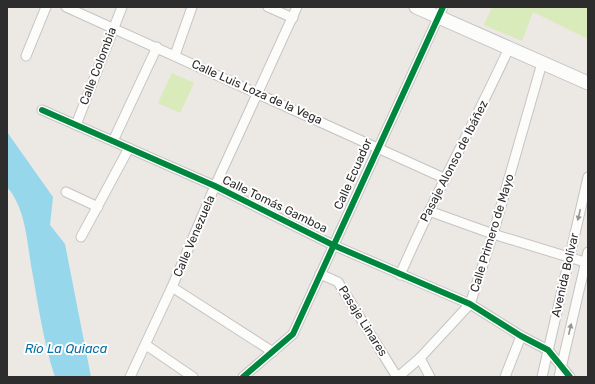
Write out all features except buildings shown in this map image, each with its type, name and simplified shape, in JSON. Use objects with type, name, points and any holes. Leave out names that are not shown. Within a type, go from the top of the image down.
[{"type":"street","points":[[26,56],[46,7]]},
{"type":"street","name":"Calle Luis Loza de la Vega","points":[[66,7],[175,55],[446,179]]},
{"type":"street","name":"Calle Colombia","points":[[76,125],[112,27],[122,7]]},
{"type":"street","points":[[175,55],[192,7]]},
{"type":"street","points":[[268,7],[293,18]]},
{"type":"street","name":"Calle Venezuela","points":[[130,377],[172,287],[215,186],[298,7]]},
{"type":"street","points":[[416,7],[441,12],[509,48],[588,83]]},
{"type":"street","name":"Calle Ecuador","points":[[243,377],[294,334],[377,147],[441,12]]},
{"type":"street","points":[[113,141],[157,47]]},
{"type":"street","name":"Pasaje Alonso de Ibáñez","points":[[400,275],[429,211],[509,48]]},
{"type":"street","name":"Calle Primero de Mayo","points":[[398,377],[420,358],[470,304],[493,234],[542,63]]},
{"type":"street","name":"Calle Tomás Gamboa","points":[[42,110],[215,186],[334,245],[400,275],[470,304],[521,336],[548,350]]},
{"type":"street","points":[[81,238],[129,148]]},
{"type":"street","name":"Avenida Bolívar","points":[[542,377],[588,177]]},
{"type":"street","points":[[66,192],[98,207]]},
{"type":"street","points":[[429,211],[493,234],[587,262]]},
{"type":"street","name":"Avenida Bolívar","points":[[559,377],[587,262],[588,252]]},
{"type":"street","name":"Pasaje Linares","points":[[320,274],[338,282],[398,377]]},
{"type":"street","points":[[172,287],[273,352]]},
{"type":"street","points":[[505,377],[521,336]]},
{"type":"street","points":[[146,345],[193,377]]},
{"type":"street","points":[[548,350],[570,377]]},
{"type":"street","points":[[420,358],[430,377]]},
{"type":"green space","points":[[492,7],[588,7],[588,39],[533,12],[522,41],[484,25]]},
{"type":"green space","points":[[172,73],[194,83],[180,113],[158,103]]},
{"type":"water","name":"Río La Quiaca","points":[[7,132],[53,197],[50,225],[65,244],[91,377],[55,377],[41,322],[24,224],[18,204],[7,187]]},
{"type":"cycle path","points":[[243,377],[293,334],[443,7]]},
{"type":"cycle path","points":[[42,110],[215,186],[333,245],[470,304],[521,336],[548,350],[570,377]]}]
